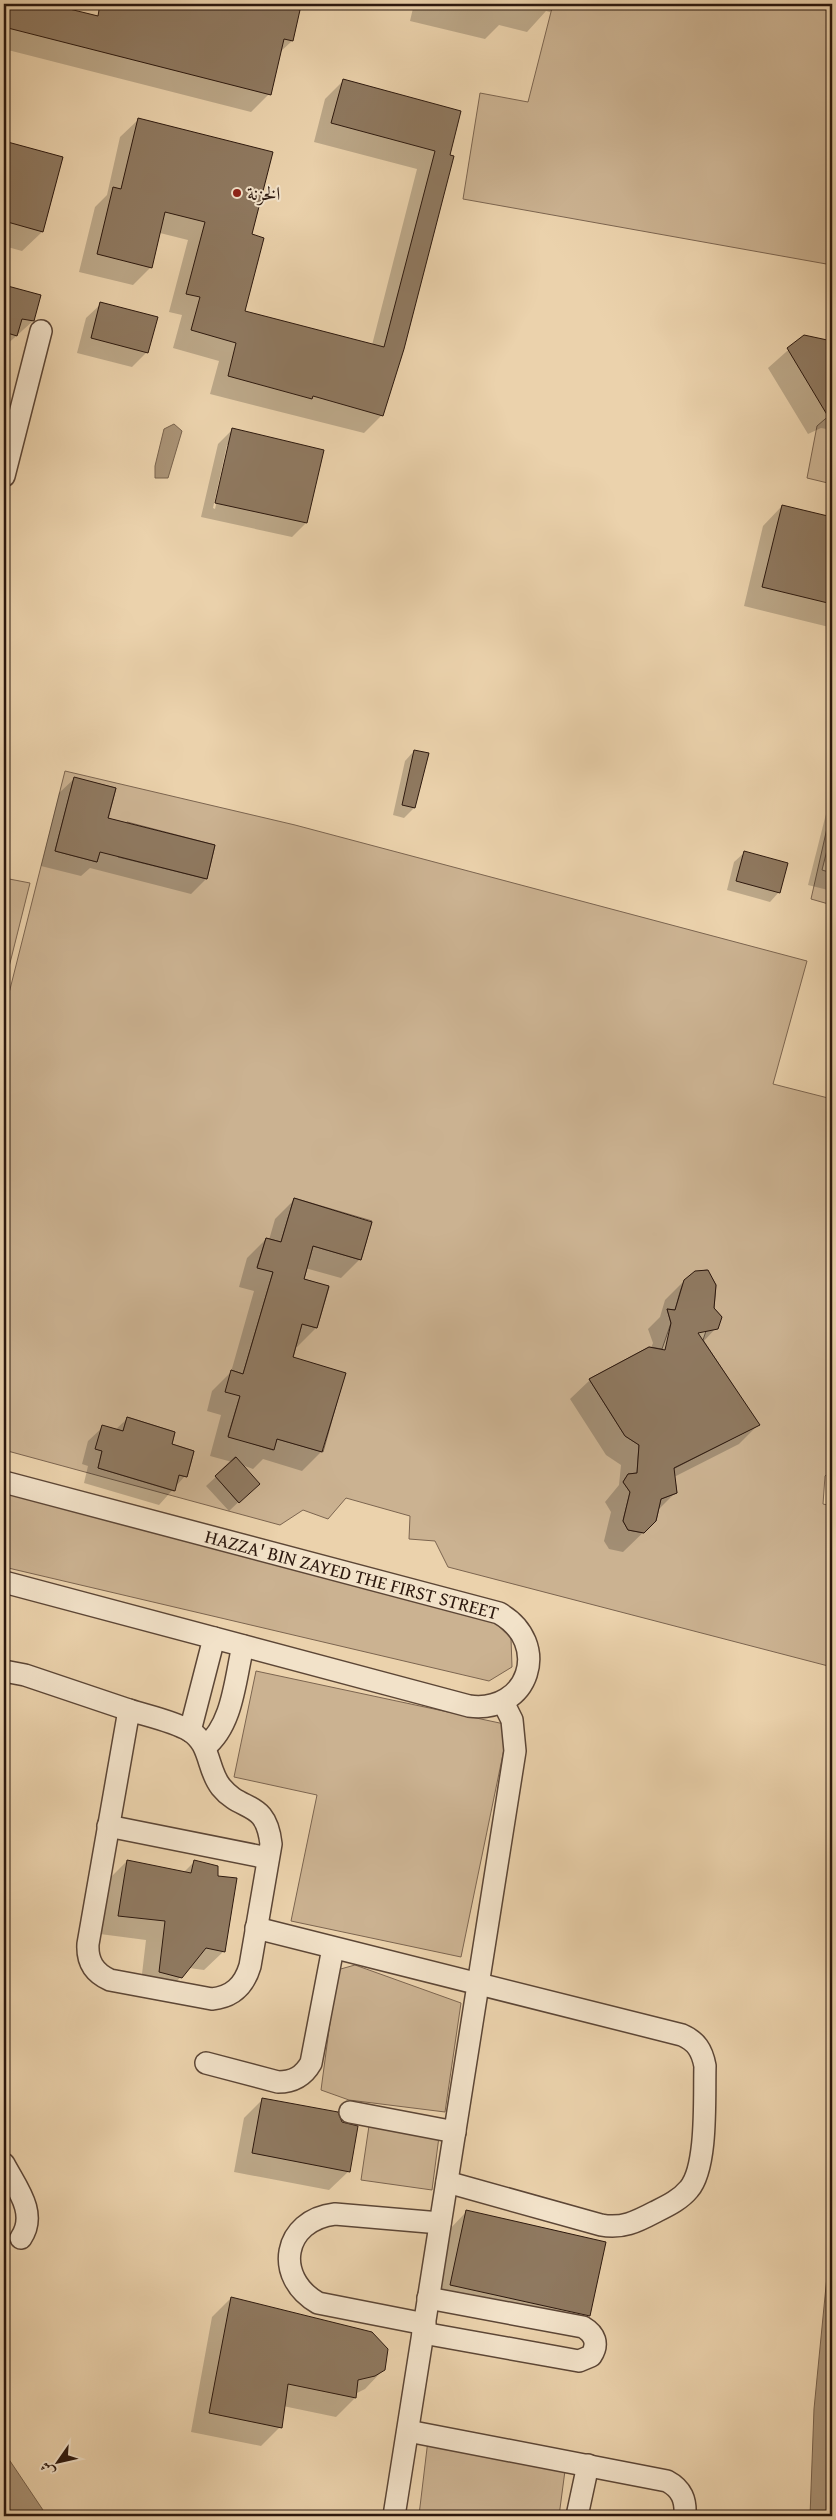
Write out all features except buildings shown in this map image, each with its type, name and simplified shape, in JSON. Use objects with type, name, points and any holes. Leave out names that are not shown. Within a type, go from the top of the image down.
[{"type":"street","points":[[4,476],[41,331]]},
{"type":"street","name":"HAZZA' BIN ZAYED THE FIRST STREET","points":[[4,1482],[499,1613],[516,1626],[525,1639],[529,1655],[529,1666],[521,1687],[503,1702],[481,1708],[4,1582]]},
{"type":"street","points":[[190,1732],[214,1638]]},
{"type":"street","points":[[205,1747],[217,1735],[225,1719],[243,1646]]},
{"type":"street","points":[[4,1671],[25,1675],[128,1710],[190,1732],[205,1747],[213,1774],[223,1790],[229,1796],[257,1811],[267,1824],[271,1844],[247,1975],[237,1990],[221,1998],[212,1999],[110,1980],[98,1973],[89,1960],[88,1944],[128,1710]]},
{"type":"street","points":[[394,2516],[515,1751],[514,1726],[503,1702]]},
{"type":"street","points":[[108,1826],[268,1858]]},
{"type":"street","points":[[256,1928],[682,2035],[691,2039],[703,2055],[705,2066],[700,2170],[684,2195],[638,2221],[620,2227],[600,2225],[447,2182]]},
{"type":"street","points":[[206,2063],[278,2082],[286,2082],[301,2076],[310,2063],[334,1948]]},
{"type":"street","points":[[350,2112],[455,2132]]},
{"type":"street","points":[[4,2164],[27,2208],[28,2224],[21,2238]]},
{"type":"street","points":[[428,2298],[583,2327],[593,2334],[596,2345],[591,2356],[579,2361],[424,2329],[318,2303],[308,2297],[296,2284],[290,2269],[289,2257],[291,2246],[304,2226],[323,2215],[335,2214],[440,2223]]},
{"type":"street","points":[[408,2431],[667,2481],[680,2490],[684,2498],[685,2516]]},
{"type":"street","points":[[577,2516],[588,2465]]},
{"type":"shaded area","points":[[553,4],[832,4],[832,265],[463,199],[480,93],[528,102]]},
{"type":"shaded area","points":[[832,413],[832,484],[807,478],[817,426]]},
{"type":"shaded area","points":[[174,424],[182,431],[168,478],[155,478],[155,466],[164,429]]},
{"type":"shaded area","points":[[65,771],[295,825],[807,961],[773,1084],[832,1099],[832,1469],[825,1476],[823,1504],[832,1506],[832,1667],[448,1567],[435,1541],[409,1539],[410,1516],[346,1498],[328,1519],[303,1510],[280,1525],[4,1450],[4,1013]],"holes":[[[74,778],[116,788],[97,862],[55,851]],[[127,822],[215,845],[207,879],[118,857]],[[294,1198],[372,1221],[361,1260],[313,1246],[304,1279],[329,1287],[317,1328],[302,1324],[291,1365],[345,1373],[323,1452],[277,1439],[273,1450],[228,1436],[240,1396],[231,1370],[243,1374],[273,1272],[257,1267],[266,1238],[281,1242]],[[707,1270],[716,1285],[714,1308],[722,1317],[706,1331],[703,1340],[759,1425],[669,1471],[675,1480],[677,1493],[661,1499],[656,1521],[644,1533],[628,1530],[623,1521],[630,1492],[623,1482],[628,1474],[637,1473],[639,1445],[625,1436],[589,1379],[649,1347],[662,1349],[671,1323],[667,1309],[675,1310],[684,1282],[692,1274]],[[127,1417],[175,1432],[172,1444],[194,1451],[187,1477],[179,1475],[174,1491],[98,1468],[102,1451],[96,1449],[102,1426],[123,1431]],[[235,1457],[236,1457],[239,1503],[215,1476]]]},
{"type":"shaded area","points":[[832,806],[832,830],[822,870],[832,873],[832,905],[811,899]]},
{"type":"shaded area","points":[[4,878],[30,883],[4,987]]},
{"type":"shaded area","points":[[4,1492],[487,1615],[511,1638],[512,1667],[489,1681],[4,1567]]},
{"type":"shaded area","points":[[256,1671],[509,1725],[461,1957],[291,1921],[317,1795],[234,1777]]},
{"type":"shaded area","points":[[355,1965],[461,2003],[445,2112],[349,2100],[321,2090],[337,1970]]},
{"type":"shaded area","points":[[370,2119],[440,2129],[432,2190],[361,2180]]},
{"type":"shaded area","points":[[832,2225],[832,2516],[810,2516],[814,2409]]},
{"type":"shaded area","points":[[428,2440],[566,2463],[559,2516],[419,2515]]},
{"type":"shaded area","points":[[4,2452],[45,2513],[47,2516],[4,2516]]},
{"type":"place","name":"الخزنة","points":[[237,193]]}]
